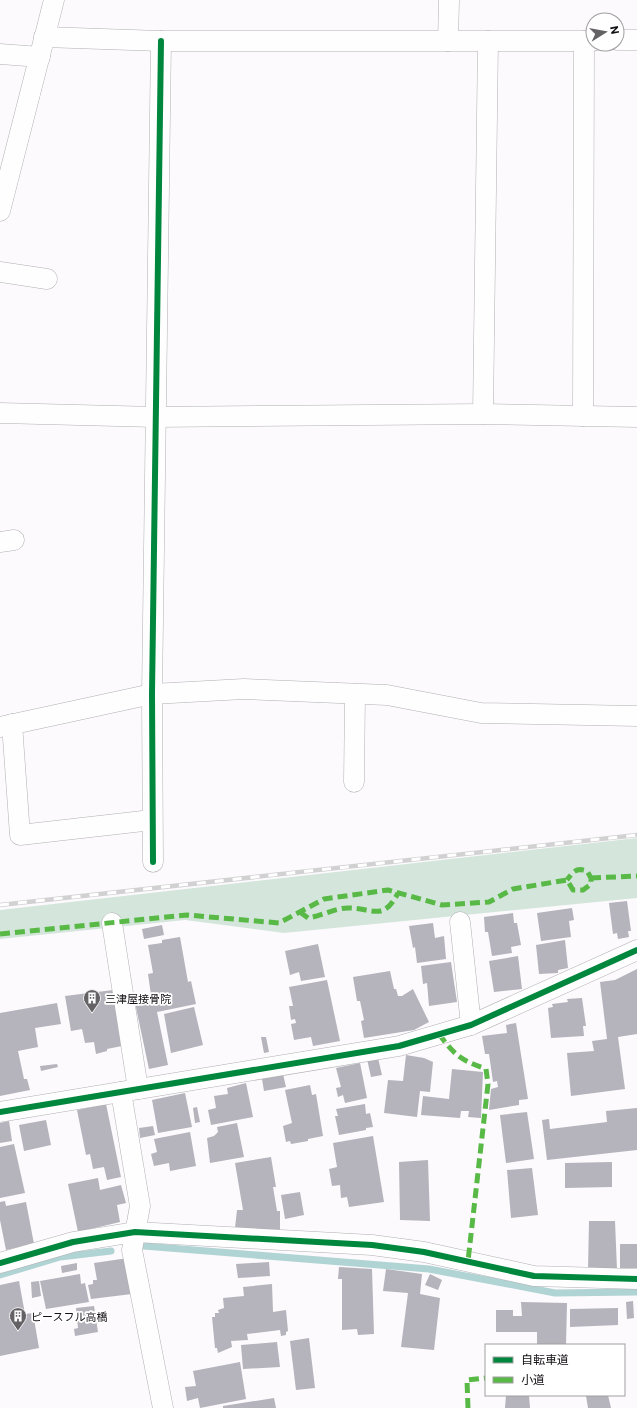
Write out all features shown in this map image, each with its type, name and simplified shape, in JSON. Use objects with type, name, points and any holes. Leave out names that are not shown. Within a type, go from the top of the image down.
[{"type":"street","points":[[0,211],[54,0]]},
{"type":"street","points":[[448,41],[449,0]]},
{"type":"street","points":[[44,37],[161,41],[585,41]]},
{"type":"street","points":[[625,40],[637,40]]},
{"type":"street","points":[[153,862],[152,694],[161,41]]},
{"type":"street","points":[[483,414],[488,41]]},
{"type":"street","points":[[583,416],[588,52]]},
{"type":"street","points":[[0,54],[40,57]]},
{"type":"street","points":[[0,272],[48,279]]},
{"type":"street","points":[[0,413],[156,418],[483,414],[637,417]]},
{"type":"street","points":[[152,820],[20,834],[6,725],[152,694],[244,688],[386,695],[481,713],[637,716]]},
{"type":"street","points":[[354,694],[354,782]]},
{"type":"street","points":[[460,922],[470,1024]]},
{"type":"street","points":[[112,923],[140,1206],[132,1250],[163,1408]]},
{"type":"street","points":[[0,1112],[400,1046],[470,1024],[637,950]]},
{"type":"street","points":[[0,1263],[73,1242],[135,1232],[372,1245],[424,1252],[534,1276],[637,1279]]},
{"type":"green space","points":[[637,838],[637,898],[284,933],[185,920],[0,939],[0,910]]},
{"type":"building","points":[[627,901],[631,931],[628,931],[629,937],[618,939],[617,933],[613,934],[609,903]]},
{"type":"building","points":[[572,908],[574,920],[569,921],[571,937],[541,941],[537,913]]},
{"type":"building","points":[[513,913],[514,923],[517,923],[521,945],[511,947],[512,953],[492,956],[488,932],[485,932],[484,917]]},
{"type":"building","points":[[433,923],[435,938],[444,936],[446,959],[417,963],[415,947],[413,948],[409,926]]},
{"type":"building","points":[[162,925],[164,935],[144,939],[142,929]]},
{"type":"building","points":[[180,937],[188,982],[191,981],[196,1004],[157,1012],[168,1065],[149,1069],[134,998],[151,995],[148,974],[153,973],[148,945],[162,943],[162,940]]},
{"type":"building","points":[[565,940],[568,968],[558,970],[558,973],[539,974],[536,945]]},
{"type":"building","points":[[318,944],[325,977],[301,981],[299,972],[290,975],[285,951]]},
{"type":"building","points":[[518,956],[522,989],[494,992],[489,961]]},
{"type":"building","points":[[451,962],[457,1002],[429,1006],[427,983],[423,984],[421,966]]},
{"type":"building","points":[[637,969],[637,1034],[618,1037],[625,1089],[571,1096],[567,1053],[594,1051],[592,1041],[607,1039],[600,982],[615,980]]},
{"type":"building","points":[[390,971],[394,989],[396,989],[398,996],[402,996],[413,989],[429,1022],[414,1030],[364,1038],[361,1021],[364,1020],[360,1001],[357,1001],[353,977]]},
{"type":"building","points":[[327,980],[340,1041],[313,1046],[311,1037],[294,1040],[291,1024],[296,1023],[295,1019],[291,1020],[289,1006],[293,1006],[289,987]]},
{"type":"building","name":"三津屋接骨院","points":[[113,990],[122,1046],[107,1049],[107,1051],[96,1054],[94,1042],[85,1043],[82,1029],[71,1031],[65,996]]},
{"type":"building","points":[[582,998],[586,1026],[583,1026],[584,1036],[551,1038],[548,1008],[553,1007],[552,1004],[568,1002],[567,999]]},
{"type":"building","points":[[57,1003],[61,1024],[35,1028],[38,1047],[18,1051],[24,1079],[27,1079],[30,1090],[0,1096],[0,1013]]},
{"type":"building","points":[[194,1007],[203,1045],[171,1053],[164,1014]]},
{"type":"building","points":[[516,1023],[528,1099],[519,1100],[519,1105],[489,1110],[491,1089],[498,1087],[497,1081],[493,1082],[489,1054],[485,1054],[482,1036],[507,1033],[506,1025]]},
{"type":"building","points":[[261,1037],[266,1037],[269,1052],[264,1053]]},
{"type":"building","points":[[406,1055],[424,1058],[433,1062],[430,1092],[420,1091],[417,1117],[384,1113],[388,1080],[403,1081]]},
{"type":"building","points":[[378,1058],[382,1075],[371,1077],[367,1059]]},
{"type":"building","points":[[360,1063],[367,1098],[345,1103],[343,1095],[338,1097],[336,1088],[341,1087],[336,1068]]},
{"type":"building","points":[[57,1064],[58,1067],[41,1071],[40,1066]]},
{"type":"building","points":[[452,1069],[483,1072],[481,1118],[468,1117],[469,1111],[461,1111],[460,1118],[421,1115],[423,1096],[449,1099]]},
{"type":"building","points":[[283,1074],[286,1087],[264,1091],[262,1079]]},
{"type":"building","points":[[246,1083],[253,1117],[211,1125],[208,1110],[216,1108],[214,1096],[228,1094],[227,1088]]},
{"type":"building","points":[[310,1085],[312,1095],[316,1094],[323,1136],[308,1139],[308,1141],[291,1144],[290,1141],[286,1142],[283,1126],[292,1123],[285,1090]]},
{"type":"building","points":[[185,1093],[192,1127],[158,1133],[152,1100]]},
{"type":"building","points":[[106,1104],[121,1177],[107,1180],[104,1167],[93,1169],[90,1154],[86,1155],[77,1110]]},
{"type":"building","points":[[365,1104],[366,1114],[370,1113],[373,1127],[366,1128],[366,1130],[339,1135],[335,1116],[338,1116],[336,1109]]},
{"type":"building","points":[[197,1107],[200,1122],[195,1123],[193,1108]]},
{"type":"building","points":[[637,1108],[637,1150],[547,1160],[542,1120],[549,1119],[550,1129],[607,1122],[606,1111]]},
{"type":"building","points":[[527,1112],[534,1159],[506,1163],[500,1115]]},
{"type":"building","points":[[46,1120],[51,1145],[24,1151],[19,1125]]},
{"type":"building","points":[[9,1121],[12,1141],[0,1143],[0,1123]]},
{"type":"building","points":[[237,1123],[244,1157],[210,1163],[207,1138],[214,1136],[218,1132],[217,1127]]},
{"type":"building","points":[[153,1126],[155,1135],[140,1138],[139,1128]]},
{"type":"building","points":[[190,1132],[196,1166],[170,1171],[169,1163],[154,1166],[151,1154],[157,1152],[154,1139]]},
{"type":"building","points":[[373,1136],[384,1202],[349,1207],[347,1197],[341,1198],[340,1185],[332,1186],[329,1169],[337,1167],[333,1143]]},
{"type":"building","points":[[14,1144],[25,1193],[0,1198],[0,1147]]},
{"type":"building","points":[[271,1157],[276,1187],[273,1187],[277,1211],[280,1211],[280,1233],[235,1228],[237,1210],[243,1210],[235,1163]]},
{"type":"building","points":[[428,1160],[430,1221],[400,1220],[399,1162]]},
{"type":"building","points":[[612,1162],[612,1187],[565,1188],[565,1163]]},
{"type":"building","points":[[532,1168],[538,1215],[511,1218],[507,1170]]},
{"type":"building","points":[[98,1178],[100,1190],[121,1185],[126,1203],[117,1205],[120,1222],[78,1232],[68,1184]]},
{"type":"building","points":[[300,1192],[304,1215],[285,1219],[281,1195]]},
{"type":"building","points":[[5,1201],[6,1206],[26,1202],[34,1244],[6,1250],[0,1220],[0,1202]]},
{"type":"building","points":[[589,1221],[615,1221],[617,1270],[588,1270]]},
{"type":"building","points":[[620,1244],[637,1244],[637,1268],[620,1268]]},
{"type":"building","points":[[128,1258],[132,1294],[91,1299],[88,1285],[93,1284],[93,1280],[97,1280],[94,1263]]},
{"type":"building","points":[[269,1262],[270,1276],[238,1278],[236,1264]]},
{"type":"building","points":[[77,1263],[77,1270],[62,1273],[61,1266]]},
{"type":"building","points":[[339,1267],[372,1269],[374,1334],[358,1335],[357,1329],[342,1330],[342,1279],[338,1279]]},
{"type":"building","points":[[386,1269],[422,1274],[420,1294],[440,1298],[434,1350],[401,1347],[408,1293],[383,1291]]},
{"type":"building","points":[[80,1274],[81,1284],[85,1283],[89,1302],[46,1309],[40,1281]]},
{"type":"building","points":[[430,1274],[442,1280],[438,1290],[425,1285]]},
{"type":"building","name":"ピースフル高橋","points":[[19,1281],[25,1314],[33,1313],[39,1348],[0,1356],[0,1285]]},
{"type":"building","points":[[39,1281],[41,1296],[32,1298],[31,1282]]},
{"type":"building","points":[[272,1284],[273,1312],[286,1310],[288,1331],[286,1332],[286,1335],[281,1336],[280,1330],[247,1334],[248,1340],[231,1341],[232,1347],[218,1353],[217,1348],[215,1348],[212,1317],[215,1317],[215,1313],[219,1313],[218,1310],[224,1308],[223,1298],[244,1296],[243,1287]]},
{"type":"building","points":[[633,1301],[634,1318],[627,1319],[626,1302]]},
{"type":"building","points":[[521,1302],[567,1303],[566,1344],[537,1344],[537,1332],[496,1332],[496,1310],[513,1310],[513,1316],[522,1316]]},
{"type":"building","points":[[94,1306],[98,1332],[75,1336],[74,1329],[78,1328],[76,1308]]},
{"type":"building","points":[[618,1308],[618,1325],[570,1327],[570,1309]]},
{"type":"building","points":[[309,1338],[315,1388],[296,1390],[290,1341]]},
{"type":"building","points":[[277,1342],[280,1367],[243,1369],[241,1345]]},
{"type":"building","points":[[240,1362],[246,1399],[200,1408],[198,1398],[187,1401],[185,1387],[196,1386],[193,1371]]},
{"type":"building","points":[[506,1396],[529,1396],[530,1408],[505,1408]]},
{"type":"building","points":[[586,1396],[608,1396],[611,1408],[588,1408]]},
{"type":"building","points":[[274,1398],[276,1408],[223,1408],[223,1406]]},
{"type":"waterway","points":[[144,1246],[429,1269],[555,1293],[637,1292]]},
{"type":"waterway","points":[[0,1275],[60,1257],[111,1251]]},
{"type":"railway","points":[[0,905],[637,835]]},
{"type":"marked path","points":[[0,934],[187,915],[279,923],[324,899],[388,890],[442,905],[489,902],[513,889],[567,880],[573,890],[583,890],[591,884],[591,878],[587,871],[583,870],[575,871],[567,880]]},
{"type":"marked path","points":[[591,878],[637,876]]},
{"type":"marked path","points":[[300,912],[308,918],[343,908],[377,911],[387,908],[393,902],[398,893]]},
{"type":"marked path","points":[[439,1034],[454,1052],[464,1060],[486,1069],[488,1084],[468,1261]]},
{"type":"marked path","points":[[468,1408],[467,1380],[485,1378]]},
{"type":"cycle path","points":[[153,862],[152,694],[161,41]]},
{"type":"cycle path","points":[[0,1112],[399,1046],[471,1025],[637,950]]},
{"type":"cycle path","points":[[0,1263],[73,1242],[135,1232],[372,1245],[424,1252],[534,1276],[637,1279]]},
{"type":"place","name":"三津屋接骨院","points":[[92,1013]]},
{"type":"place","name":"ピースフル高橋","points":[[18,1331]]}]
